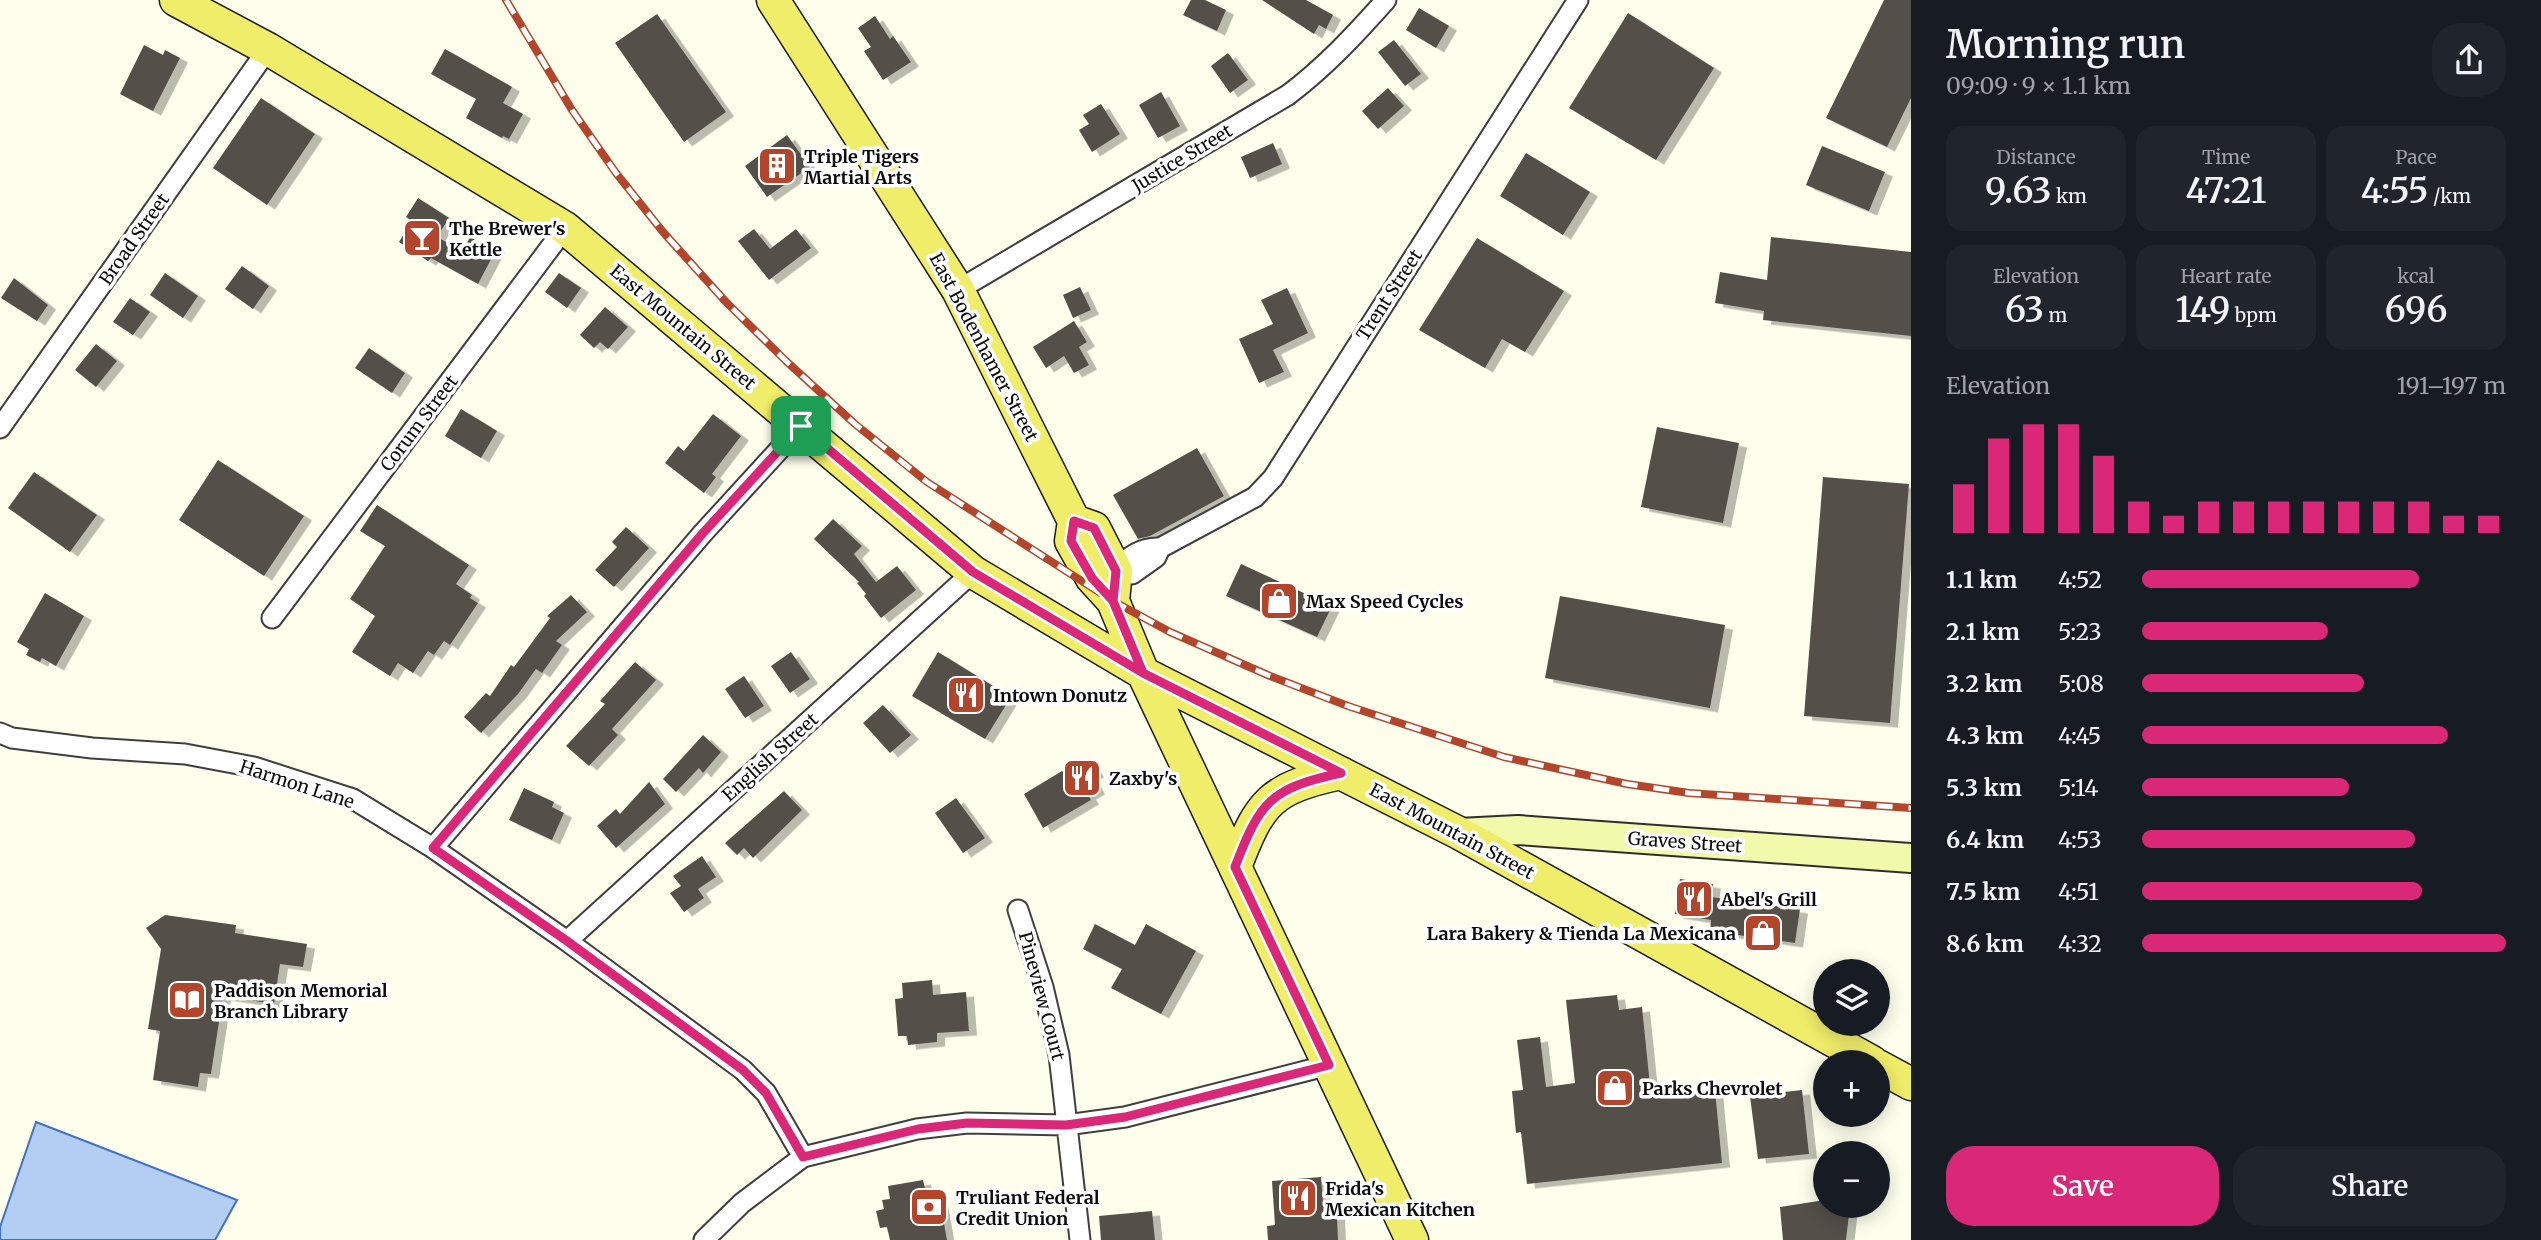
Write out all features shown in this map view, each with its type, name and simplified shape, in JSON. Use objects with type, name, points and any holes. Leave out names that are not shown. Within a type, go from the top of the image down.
[{"type":"main road","name":"East Mountain Street","points":[[176,0],[268,49],[565,228],[973,572],[1143,673],[1459,833],[1849,1050]]},
{"type":"main road","name":"East Bodenhamer Street","points":[[773,0],[958,290],[1074,521],[1071,541],[1092,578],[1114,586],[1143,673],[1412,1240]]},
{"type":"main road","points":[[1235,867],[1251,827],[1274,798],[1310,780],[1341,773]]},
{"type":"main road","points":[[1890,1073],[1911,1084]]},
{"type":"street","name":"Justice Street","points":[[958,290],[1288,95],[1347,45],[1385,0]]},
{"type":"street","name":"Trent Street","points":[[1114,586],[1156,558],[1160,548],[1255,496],[1273,478],[1578,0]]},
{"type":"street","name":"Broad Street","points":[[0,429],[268,49]]},
{"type":"street","name":"Corum Street","points":[[272,618],[565,228]]},
{"type":"street","points":[[433,848],[703,533],[801,426]]},
{"type":"street","name":"English Street","points":[[567,941],[973,572]]},
{"type":"street","name":"Harmon Lane","points":[[0,733],[12,738],[92,748],[185,754],[254,767],[353,799],[433,848],[567,941],[743,1070],[766,1093],[803,1157]]},
{"type":"street","name":"Graves Street","points":[[1459,833],[1518,830],[1911,858]]},
{"type":"street","name":"Pineview Court","points":[[1018,910],[1043,987],[1059,1055],[1080,1240]]},
{"type":"street","points":[[704,1240],[742,1203],[803,1157],[918,1129],[967,1123],[1066,1125],[1125,1117],[1329,1065]]},
{"type":"water","points":[[36,1122],[237,1200],[215,1240],[0,1240],[0,1227]]},
{"type":"building","points":[[1191,0],[1205,0],[1226,10],[1217,31],[1183,15]]},
{"type":"building","points":[[1262,0],[1306,0],[1333,15],[1326,29],[1319,25],[1314,34]]},
{"type":"building","points":[[1884,0],[1911,0],[1911,98],[1887,147],[1826,118]]},
{"type":"building","points":[[1419,8],[1449,26],[1436,48],[1406,30]]},
{"type":"building","points":[[1628,13],[1714,68],[1656,160],[1569,108]]},
{"type":"building","points":[[657,14],[726,112],[684,142],[615,43]]},
{"type":"building","points":[[875,16],[890,39],[893,36],[911,62],[883,80],[864,51],[871,47],[858,28]]},
{"type":"building","points":[[1394,40],[1421,74],[1405,86],[1378,52]]},
{"type":"building","points":[[144,45],[163,55],[165,50],[180,58],[153,111],[120,94]]},
{"type":"building","points":[[445,49],[512,87],[503,103],[523,114],[509,139],[503,136],[502,138],[466,118],[476,99],[431,74]]},
{"type":"building","points":[[1228,53],[1248,80],[1230,93],[1211,66]]},
{"type":"building","points":[[1388,88],[1404,106],[1378,129],[1362,111]]},
{"type":"building","points":[[1161,92],[1180,126],[1158,138],[1139,105]]},
{"type":"building","points":[[261,98],[315,134],[267,205],[213,168]]},
{"type":"building","points":[[1101,104],[1120,134],[1092,152],[1079,130],[1089,124],[1083,115]]},
{"type":"building","name":"Triple Tigers Martial Arts","points":[[787,135],[810,167],[767,197],[745,166]]},
{"type":"building","points":[[1273,143],[1282,164],[1250,178],[1241,157]]},
{"type":"building","points":[[1822,146],[1885,172],[1869,211],[1806,185]]},
{"type":"building","points":[[1526,153],[1590,192],[1563,235],[1500,196]]},
{"type":"building","points":[[418,198],[449,218],[437,237],[463,251],[470,237],[481,243],[483,240],[497,248],[478,284],[431,258],[428,261],[399,242],[412,221],[406,217]]},
{"type":"building","points":[[754,229],[770,249],[796,229],[811,248],[769,280],[738,241]]},
{"type":"building","points":[[1771,237],[1911,252],[1911,336],[1763,320],[1764,311],[1715,303],[1720,272],[1767,280]]},
{"type":"building","points":[[1477,238],[1564,291],[1525,352],[1502,339],[1485,368],[1419,330]]},
{"type":"building","points":[[242,266],[269,286],[253,309],[225,289]]},
{"type":"building","points":[[165,273],[198,296],[183,318],[150,295]]},
{"type":"building","points":[[559,273],[581,288],[567,308],[545,292]]},
{"type":"building","points":[[14,278],[48,305],[37,321],[1,298]]},
{"type":"building","points":[[1080,287],[1091,310],[1073,318],[1063,295]]},
{"type":"building","points":[[1287,288],[1308,333],[1273,350],[1284,372],[1259,383],[1239,339],[1273,324],[1261,300]]},
{"type":"building","points":[[130,298],[150,312],[133,335],[113,322]]},
{"type":"building","points":[[605,307],[628,327],[608,349],[600,342],[594,348],[580,335]]},
{"type":"building","points":[[1074,321],[1087,342],[1079,347],[1089,365],[1074,373],[1064,356],[1046,368],[1033,347]]},
{"type":"building","points":[[96,344],[117,361],[96,387],[75,370]]},
{"type":"building","points":[[369,348],[405,373],[392,393],[355,368]]},
{"type":"building","points":[[461,409],[497,431],[481,458],[445,436]]},
{"type":"building","points":[[713,414],[741,436],[712,474],[716,477],[704,493],[665,463],[678,446],[684,451]]},
{"type":"building","points":[[1657,427],[1739,443],[1723,523],[1641,507]]},
{"type":"building","points":[[1197,448],[1224,496],[1150,536],[1138,539],[1113,495]]},
{"type":"building","points":[[218,460],[304,516],[264,576],[179,520]]},
{"type":"building","points":[[34,472],[97,515],[70,552],[8,508]]},
{"type":"building","points":[[1823,477],[1909,484],[1890,723],[1804,716]]},
{"type":"building","points":[[377,505],[469,565],[456,584],[472,595],[470,598],[478,603],[450,645],[444,641],[434,655],[428,651],[413,673],[398,663],[390,676],[352,652],[375,616],[350,599],[385,546],[360,531]]},
{"type":"building","points":[[833,519],[862,546],[854,554],[876,582],[897,566],[916,590],[881,618],[864,596],[866,594],[857,583],[859,582],[814,539]]},
{"type":"building","points":[[626,527],[649,548],[614,587],[595,570],[617,547],[612,542]]},
{"type":"building","name":"Max Speed Cycles","points":[[1241,564],[1332,606],[1317,637],[1226,596]]},
{"type":"building","points":[[45,593],[84,616],[56,666],[42,658],[40,662],[26,655],[29,649],[17,642]]},
{"type":"building","points":[[571,595],[587,612],[556,641],[562,645],[542,673],[536,669],[518,694],[481,733],[464,717],[486,693],[490,696],[511,665],[514,667],[550,618],[547,616]]},
{"type":"building","points":[[1560,596],[1725,625],[1710,708],[1545,678]]},
{"type":"building","points":[[791,652],[810,679],[790,693],[771,666]]},
{"type":"building","points":[[938,652],[1011,697],[985,739],[912,696]]},
{"type":"building","points":[[635,662],[656,680],[612,729],[618,735],[589,766],[566,746],[605,704],[600,701]]},
{"type":"building","points":[[744,676],[764,706],[745,718],[725,689]]},
{"type":"building","points":[[883,705],[911,735],[890,753],[863,723]]},
{"type":"building","points":[[703,735],[721,752],[703,773],[699,768],[676,792],[663,779]]},
{"type":"building","points":[[1088,759],[1096,773],[1090,776],[1097,790],[1088,795],[1091,800],[1043,828],[1024,794]]},
{"type":"building","points":[[649,782],[665,804],[616,848],[597,826],[616,809],[620,814]]},
{"type":"building","points":[[524,788],[554,802],[552,807],[564,813],[552,840],[509,820]]},
{"type":"building","points":[[784,791],[802,810],[753,858],[744,848],[737,855],[725,843]]},
{"type":"building","points":[[956,798],[985,838],[963,853],[935,813]]},
{"type":"building","points":[[702,856],[716,877],[698,889],[704,898],[684,912],[670,893],[681,886],[673,876]]},
{"type":"building","points":[[1680,879],[1713,884],[1711,897],[1800,909],[1795,943],[1710,931],[1711,920],[1675,914]]},
{"type":"building","name":"Paddison Memorial Branch Library","points":[[165,915],[236,925],[235,933],[307,944],[303,967],[280,964],[274,1004],[223,996],[211,1074],[200,1073],[198,1087],[153,1080],[160,1031],[148,1029],[161,949],[146,928]]},
{"type":"building","points":[[1095,924],[1135,945],[1146,924],[1196,951],[1161,1014],[1111,988],[1122,969],[1083,949]]},
{"type":"building","points":[[932,980],[933,995],[966,992],[969,1031],[937,1033],[937,1042],[908,1045],[907,1036],[898,1036],[895,999],[903,998],[902,983]]},
{"type":"building","name":"Parks Chevrolet","points":[[1617,995],[1619,1010],[1642,1007],[1650,1085],[1664,1097],[1715,1090],[1722,1163],[1527,1184],[1521,1132],[1516,1133],[1512,1091],[1523,1090],[1517,1040],[1540,1037],[1546,1087],[1575,1083],[1566,1000]]},
{"type":"building","points":[[1802,1090],[1809,1154],[1758,1159],[1750,1096]]},
{"type":"building","name":"Frida's Mexican Kitchen","points":[[1321,1177],[1324,1216],[1337,1215],[1338,1240],[1268,1240],[1267,1226],[1275,1225],[1272,1181]]},
{"type":"building","points":[[923,1180],[926,1192],[938,1190],[947,1240],[890,1240],[887,1227],[880,1228],[876,1211],[884,1209],[882,1200],[890,1199],[888,1186]]},
{"type":"building","points":[[1813,1202],[1813,1218],[1849,1218],[1846,1240],[1783,1240],[1780,1207]]},
{"type":"building","points":[[1152,1211],[1155,1240],[1101,1240],[1099,1216]]},
{"type":"railway","points":[[506,0],[572,110],[616,173],[663,232],[726,302],[855,424],[927,482],[1113,601],[1170,632],[1270,676],[1348,706],[1504,757],[1627,784],[1689,793],[1911,808]]},
{"type":"place","name":"Triple Tigers Martial Arts","points":[[777,166]]},
{"type":"place","name":"The Brewer's Kettle","points":[[422,238]]},
{"type":"place","name":"Max Speed Cycles","points":[[1279,601]]},
{"type":"place","name":"Intown Donutz","points":[[966,695]]},
{"type":"place","name":"Zaxby's","points":[[1082,778]]},
{"type":"place","name":"Abel's Grill","points":[[1694,899]]},
{"type":"place","name":"Lara Bakery & Tienda La Mexicana","points":[[1763,933]]},
{"type":"place","name":"Paddison Memorial Branch Library","points":[[187,1000]]},
{"type":"place","name":"Parks Chevrolet","points":[[1615,1088]]},
{"type":"place","name":"Frida's Mexican Kitchen","points":[[1298,1198]]},
{"type":"place","name":"Truliant Federal Credit Union","points":[[929,1207]]},
{"type":"route","points":[[801,426],[703,533],[433,848],[567,941],[743,1070],[766,1093],[803,1157],[918,1129],[967,1123],[1066,1125],[1125,1117],[1329,1065],[1235,867],[1251,827],[1274,798],[1310,780],[1341,773],[1143,673],[1113,601],[1092,578],[1071,541],[1074,521],[1094,528],[1116,571],[1113,601],[1143,673],[973,572],[801,426]]}]
